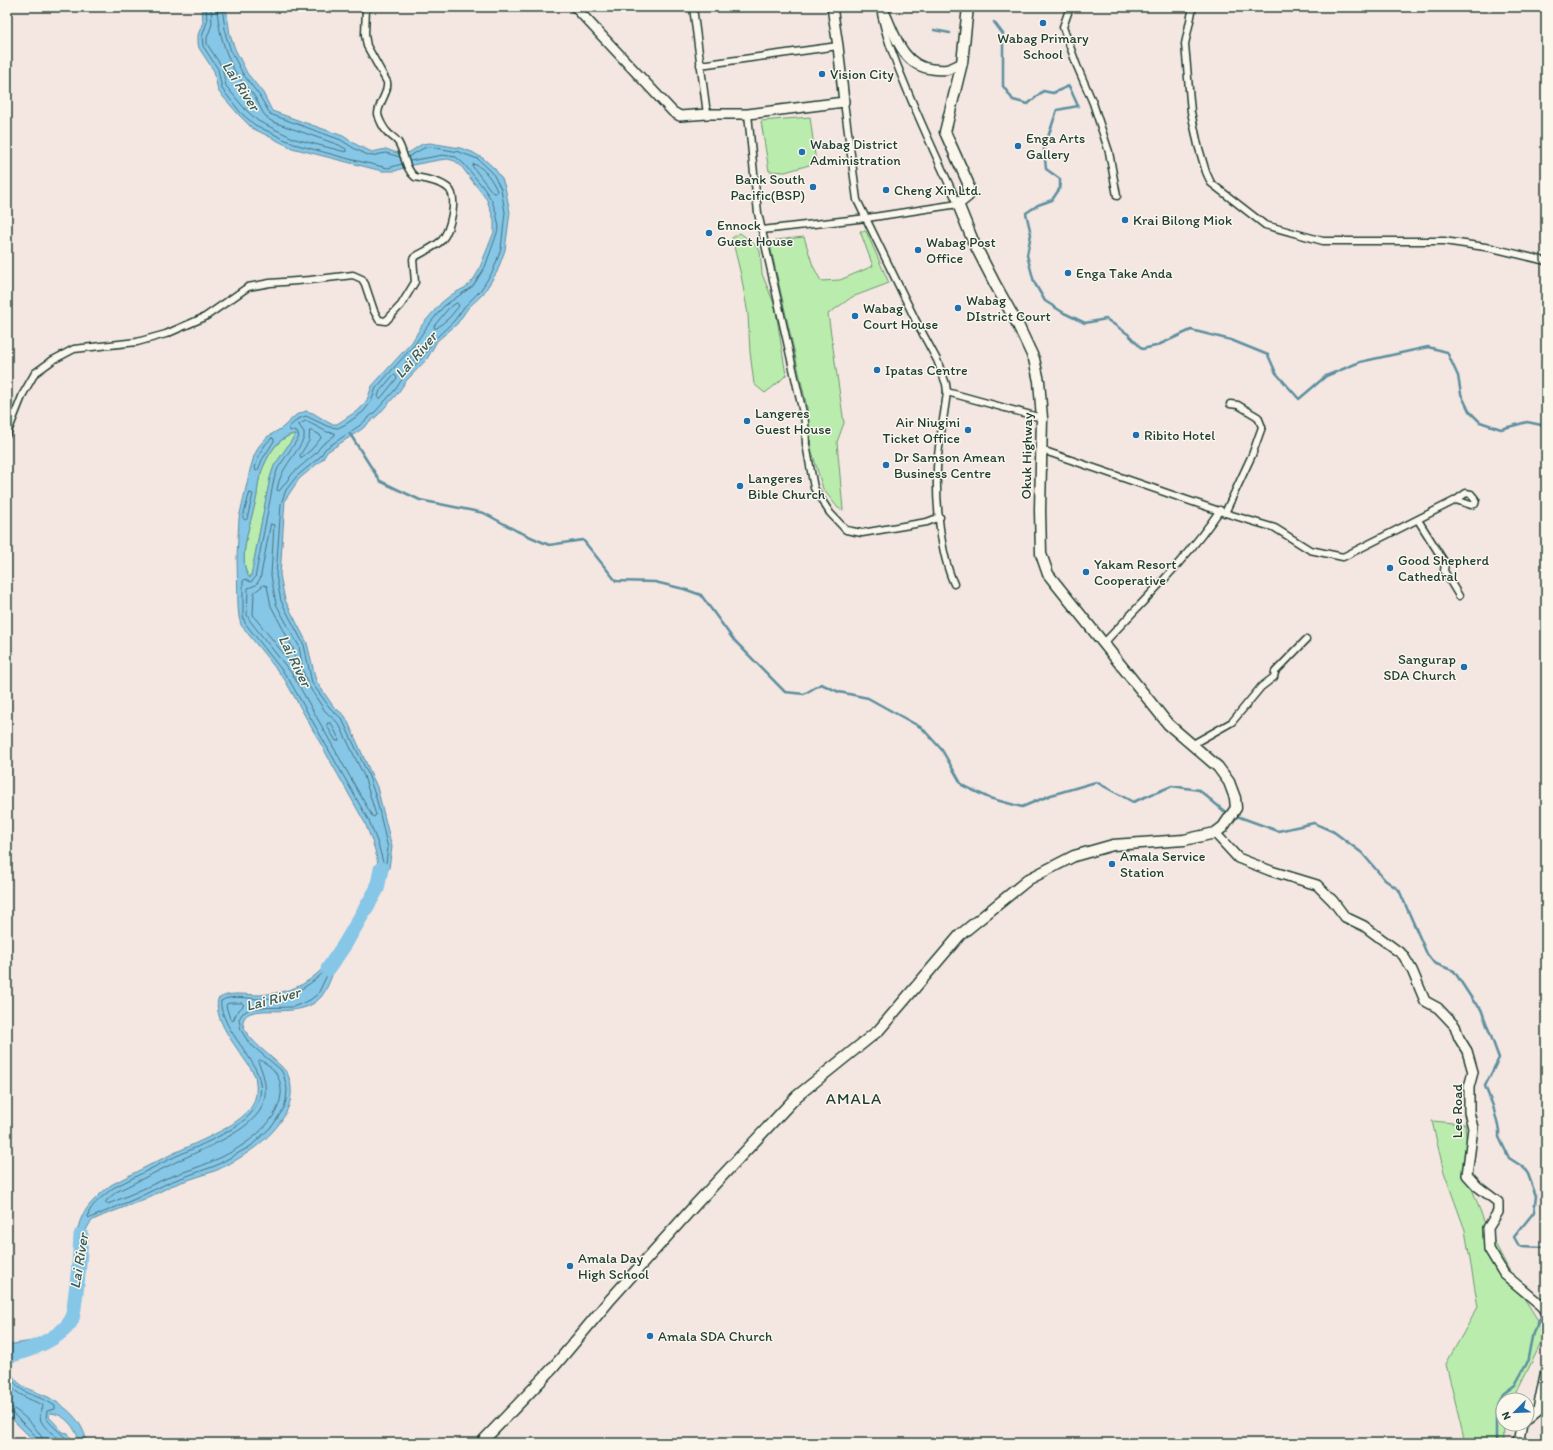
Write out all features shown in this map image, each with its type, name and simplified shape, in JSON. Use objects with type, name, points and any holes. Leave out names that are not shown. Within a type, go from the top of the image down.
[{"type":"main road","points":[[958,204],[968,196],[968,183],[945,132],[962,63],[968,7]]},
{"type":"main road","name":"Okuk Highway","points":[[958,204],[973,241],[1018,325],[1034,360],[1040,381],[1042,418],[1040,510],[1041,554],[1048,574],[1168,724],[1218,767],[1228,782],[1235,798],[1236,808],[1223,827],[1215,833]]},
{"type":"main road","points":[[481,1443],[552,1369],[696,1204],[797,1096],[879,1030],[960,935],[1029,879],[1074,856],[1113,845],[1184,840],[1215,833]]},
{"type":"street","points":[[7,434],[23,394],[35,373],[53,360],[74,349],[137,342],[166,334],[205,317],[248,287],[270,283],[353,275],[362,279],[365,284],[374,311],[379,320],[386,321],[401,305],[415,282],[413,259],[440,242],[447,232],[452,213],[453,197],[449,188],[438,183],[415,177],[408,169],[398,142],[384,128],[378,114],[388,86],[367,46],[365,35],[366,7]]},
{"type":"street","points":[[575,7],[674,112],[680,116],[707,114],[748,114],[844,102]]},
{"type":"street","points":[[694,7],[707,114]]},
{"type":"street","points":[[832,7],[857,200],[916,322],[937,360],[946,384],[947,392],[937,469],[940,517],[947,569],[954,584]]},
{"type":"street","points":[[881,7],[898,44],[910,61],[926,69],[947,71],[962,63]]},
{"type":"street","points":[[762,230],[867,218],[958,204],[926,135],[899,70],[883,28],[881,7]]},
{"type":"street","points":[[1070,7],[1063,27],[1077,66],[1093,103],[1109,152],[1117,196]]},
{"type":"street","points":[[1193,7],[1185,44],[1191,112],[1198,146],[1206,172],[1211,182],[1265,225],[1323,241],[1444,241],[1492,248],[1546,261]]},
{"type":"street","points":[[700,65],[838,46]]},
{"type":"street","points":[[748,114],[758,213],[805,422],[806,444],[814,488],[830,513],[846,530],[862,533],[927,522],[940,517]]},
{"type":"street","points":[[947,392],[1042,418]]},
{"type":"street","points":[[1103,644],[1158,585],[1222,511],[1252,455],[1262,427],[1258,417],[1238,405],[1230,404]]},
{"type":"street","points":[[1042,450],[1275,528],[1310,550],[1343,557],[1456,500]]},
{"type":"street","points":[[1418,520],[1445,562],[1444,571],[1459,596]]},
{"type":"street","points":[[1193,744],[1232,722],[1262,687],[1274,677],[1275,672],[1306,640]]},
{"type":"street","name":"Lee Road","points":[[1215,833],[1238,858],[1271,871],[1317,885],[1333,901],[1345,917],[1364,926],[1403,955],[1412,970],[1425,1001],[1438,1008],[1455,1026],[1459,1038],[1467,1051],[1473,1072],[1469,1087],[1469,1112],[1473,1128],[1467,1175],[1477,1186],[1498,1202],[1498,1212],[1488,1228],[1489,1249],[1504,1274],[1546,1311]]},
{"type":"street","points":[[1535,1412],[1538,1410],[1546,1370]]},
{"type":"street","points":[[1518,1443],[1520,1432]]},
{"type":"green space","points":[[810,117],[816,163],[785,172],[769,171],[761,121]]},
{"type":"green space","points":[[860,231],[866,231],[889,283],[852,297],[828,314],[844,423],[837,442],[843,510],[838,508],[823,489],[811,448],[807,407],[770,245],[776,240],[804,237],[813,266],[821,281],[840,280],[873,266]]},
{"type":"green space","points":[[740,233],[752,242],[760,251],[762,274],[775,306],[786,375],[765,393],[754,384],[750,352],[748,314],[732,238]]},
{"type":"green space","points":[[296,434],[274,466],[270,478],[250,578],[246,571],[244,552],[256,501],[260,476],[265,463],[278,444],[283,439]]},
{"type":"green space","points":[[1432,1121],[1465,1124],[1470,1183],[1485,1224],[1522,1295],[1546,1333],[1517,1392],[1495,1392],[1495,1432],[1504,1432],[1504,1443],[1465,1443],[1446,1364],[1478,1307],[1465,1230],[1444,1172]]},
{"type":"water","points":[[202,7],[226,7],[230,35],[235,49],[247,73],[263,93],[272,111],[343,136],[372,152],[386,149],[397,153],[405,153],[410,152],[422,144],[430,143],[460,148],[472,152],[484,159],[495,169],[502,179],[505,187],[510,212],[505,250],[497,272],[483,294],[468,308],[457,324],[437,341],[427,359],[406,381],[398,393],[378,415],[362,429],[327,452],[323,459],[299,479],[285,500],[280,575],[285,600],[307,643],[316,681],[333,706],[345,716],[377,787],[392,847],[389,868],[377,889],[378,870],[376,855],[365,823],[285,680],[241,625],[238,606],[237,557],[239,518],[250,470],[259,446],[267,437],[282,428],[296,415],[306,411],[313,413],[331,424],[337,424],[360,409],[367,400],[372,386],[412,342],[422,325],[441,303],[451,295],[466,287],[473,280],[478,272],[494,232],[494,220],[487,200],[461,166],[455,161],[448,159],[439,160],[412,165],[395,171],[382,171],[292,148],[252,128],[218,91],[214,71],[199,48],[198,35],[203,22]],"holes":[[[296,434],[274,466],[270,478],[250,578],[244,563],[244,553],[260,476],[273,449],[289,435]]]},
{"type":"water","points":[[340,952],[327,987],[321,997],[312,1004],[291,1010],[259,1011],[251,1013],[245,1017],[243,1024],[246,1031],[260,1047],[284,1069],[288,1075],[291,1091],[289,1106],[282,1120],[271,1133],[244,1155],[217,1170],[171,1186],[93,1220],[86,1231],[80,1254],[78,1229],[82,1216],[90,1204],[100,1194],[118,1181],[226,1128],[246,1114],[252,1106],[256,1092],[255,1076],[224,1029],[217,1008],[218,999],[232,994],[260,995],[296,988],[316,975]]},
{"type":"water","points":[[51,1338],[34,1354],[11,1362],[9,1365],[11,1373],[24,1387],[48,1397],[68,1410],[78,1421],[87,1443],[80,1443],[70,1423],[61,1416],[50,1413],[49,1417],[63,1432],[68,1433],[74,1443],[36,1443],[7,1414],[7,1345]]},
{"type":"waterway","points":[[994,22],[1003,34],[1003,86],[1013,100],[1028,104],[1043,91],[1053,93],[1069,86],[1078,106],[1057,110],[1044,149],[1046,169],[1060,179],[1060,188],[1052,200],[1038,205],[1026,213],[1031,234],[1027,255],[1034,282],[1045,301],[1064,313],[1085,323],[1106,319],[1128,334],[1142,349],[1156,346],[1191,330],[1231,340],[1268,355],[1276,373],[1299,399],[1326,376],[1360,362],[1428,347],[1447,352],[1458,376],[1461,394],[1469,411],[1480,422],[1501,429],[1527,422],[1546,426]]},
{"type":"waterway","points":[[934,30],[950,33]]},
{"type":"waterway","points":[[350,434],[380,481],[420,500],[484,513],[517,531],[549,545],[583,540],[616,581],[655,582],[701,595],[733,639],[785,692],[804,694],[821,684],[839,692],[868,698],[922,728],[942,750],[962,785],[989,798],[1022,807],[1051,795],[1096,782],[1133,802],[1172,786],[1199,790],[1224,811],[1230,813]]},
{"type":"waterway","points":[[1234,815],[1278,831],[1314,823],[1334,832],[1362,853],[1385,880],[1399,890],[1427,954],[1434,963],[1454,971],[1474,1002],[1481,1009],[1499,1058],[1485,1086],[1493,1106],[1499,1130],[1499,1137],[1509,1158],[1523,1167],[1528,1174],[1536,1196],[1534,1212],[1514,1237],[1519,1246],[1546,1247]]},
{"type":"waterway","name":"Lai River","points":[[328,969],[345,944],[377,889],[381,869]]},
{"type":"waterway","name":"Lai River","points":[[7,1356],[42,1344],[59,1334],[71,1321],[77,1284],[81,1235]]},
{"type":"waterway","points":[[1496,1443],[1496,1409],[1503,1394],[1515,1385],[1527,1363],[1533,1332],[1540,1318]]},
{"type":"place","name":"Wabag Primary School","points":[[1043,23]]},
{"type":"place","name":"Vision City","points":[[822,74]]},
{"type":"place","name":"Enga Arts Gallery","points":[[1018,146]]},
{"type":"place","name":"Wabag District Administration","points":[[802,152]]},
{"type":"place","name":"Bank South Pacific(BSP)","points":[[813,187]]},
{"type":"place","name":"Cheng Xin Ltd.","points":[[886,190]]},
{"type":"place","name":"Krai Bilong Miok","points":[[1125,220]]},
{"type":"place","name":"Ennock Guest House","points":[[709,233]]},
{"type":"place","name":"Wabag Post Office","points":[[918,250]]},
{"type":"place","name":"Enga Take Anda","points":[[1068,273]]},
{"type":"place","name":"Wabag DIstrict Court","points":[[958,308]]},
{"type":"place","name":"Wabag Court House","points":[[855,316]]},
{"type":"place","name":"Ipatas Centre","points":[[877,370]]},
{"type":"place","name":"Langeres Guest House","points":[[747,421]]},
{"type":"place","name":"Air Niugini Ticket Office","points":[[968,430]]},
{"type":"place","name":"Ribito Hotel","points":[[1136,435]]},
{"type":"place","name":"Dr Samson Amean Business Centre","points":[[886,465]]},
{"type":"place","name":"Langeres Bible Church","points":[[740,486]]},
{"type":"place","name":"Good Shepherd Cathedral","points":[[1390,568]]},
{"type":"place","name":"Yakam Resort Cooperative","points":[[1086,572]]},
{"type":"place","name":"Sangurap SDA Church","points":[[1464,667]]},
{"type":"place","name":"Amala Service Station","points":[[1112,864]]},
{"type":"place","name":"Amala Day High School","points":[[570,1266]]},
{"type":"place","name":"Amala SDA Church","points":[[650,1336]]},
{"type":"district","name":"AMALA","points":[[854,1098]]}]
